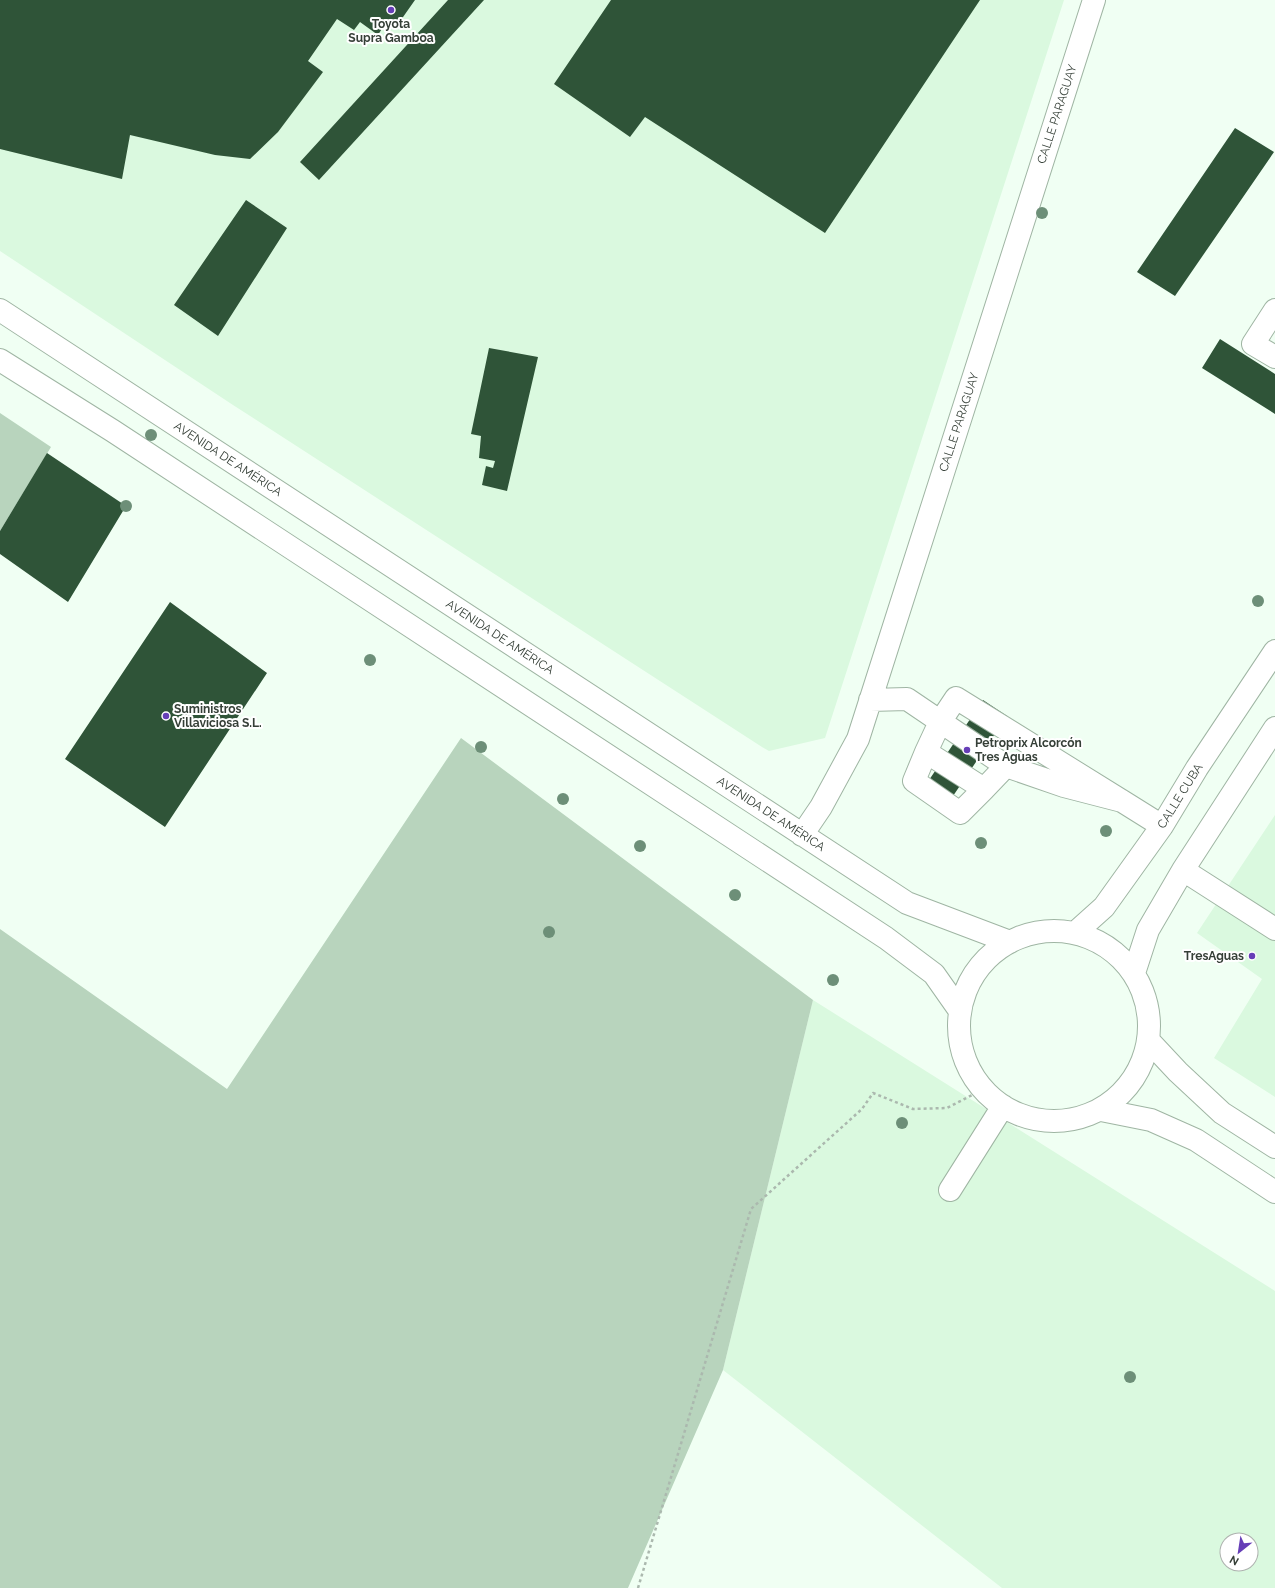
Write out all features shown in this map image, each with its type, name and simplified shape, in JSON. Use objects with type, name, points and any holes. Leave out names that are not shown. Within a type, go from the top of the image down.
[{"type":"street","name":"CALLE PARAGUAY","points":[[802,835],[821,807],[858,739],[1094,0]]},
{"type":"street","name":"AVENIDA DE AMÉRICA","points":[[0,310],[907,903],[1010,942]]},
{"type":"street","points":[[1275,310],[1253,344],[1275,357]]},
{"type":"street","points":[[0,360],[113,431],[886,938],[934,974],[960,1011]]},
{"type":"street","name":"CALLE CUBA","points":[[1075,933],[1104,907],[1162,826],[1197,768],[1275,651]]},
{"type":"street","points":[[1006,766],[960,813],[914,781],[940,722],[956,698],[1162,826]]},
{"type":"street","points":[[870,700],[907,699],[1006,766],[1064,786],[1122,801]]},
{"type":"street","points":[[1134,973],[1148,930],[1183,870],[1265,756],[1275,728]]},
{"type":"street","points":[[926,752],[984,789]]},
{"type":"street","points":[[1183,870],[1275,929]]},
{"type":"street","points":[[1042,932],[1075,933],[1098,941],[1117,955],[1134,973],[1144,994],[1148,1009],[1149,1041],[1140,1068],[1124,1092],[1101,1110],[1077,1119],[1051,1122],[1026,1117],[1002,1106],[983,1089],[968,1066],[960,1039],[960,1011],[969,983],[986,959],[1010,942],[1042,932]]},
{"type":"street","points":[[1149,1041],[1178,1072],[1222,1113],[1275,1147]]},
{"type":"street","points":[[950,1190],[1002,1106]]},
{"type":"street","points":[[1101,1110],[1151,1120],[1196,1140],[1275,1192]]},
{"type":"path","points":[[638,1588],[751,1209],[862,1109],[873,1093],[913,1109],[948,1108],[983,1089]]},
{"type":"shaded area","points":[[0,0],[1064,0],[825,738],[769,751],[762,747],[233,405],[0,251]]},
{"type":"shaded area","points":[[0,413],[51,447],[0,531]]},
{"type":"shaded area","points":[[461,738],[813,1000],[723,1370],[628,1588],[0,1588],[0,929],[227,1089]]},
{"type":"shaded area","name":"TresAguas","points":[[1275,815],[1275,1097],[1214,1058],[1262,979],[1197,933]]},
{"type":"shaded area","points":[[813,1000],[1275,1291],[1275,1588],[1002,1588],[723,1370]]},
{"type":"building","points":[[0,0],[415,0],[396,27],[388,19],[378,35],[360,22],[354,30],[337,19],[308,61],[323,72],[278,132],[250,159],[215,155],[130,135],[122,179],[0,149]]},
{"type":"building","points":[[448,0],[484,0],[319,180],[300,162]]},
{"type":"building","points":[[611,0],[980,0],[825,233],[645,117],[630,137],[554,84]]},
{"type":"building","points":[[1235,128],[1274,152],[1175,296],[1137,272]]},
{"type":"building","points":[[246,200],[287,228],[218,336],[174,305]]},
{"type":"building","points":[[1220,339],[1275,374],[1275,414],[1202,368]]},
{"type":"building","points":[[489,348],[538,357],[507,491],[482,485],[486,466],[493,468],[495,461],[479,458],[481,436],[471,434]]},
{"type":"building","points":[[47,453],[126,506],[68,602],[0,554],[0,531]]},
{"type":"building","name":"Suministros Villaviciosa S.L.","points":[[170,602],[267,673],[165,827],[65,759]]},
{"type":"building","name":"Petroprix Alcorcón Tres Aguas","points":[[983,700],[1007,716],[951,799],[927,783]]},
{"type":"place","name":"Toyota Supra Gamboa","points":[[391,10]]},
{"type":"place","name":"Suministros Villaviciosa S.L.","points":[[166,716]]},
{"type":"place","name":"Petroprix Alcorcón Tres Aguas","points":[[967,750]]},
{"type":"place","name":"TresAguas","points":[[1252,956]]}]
